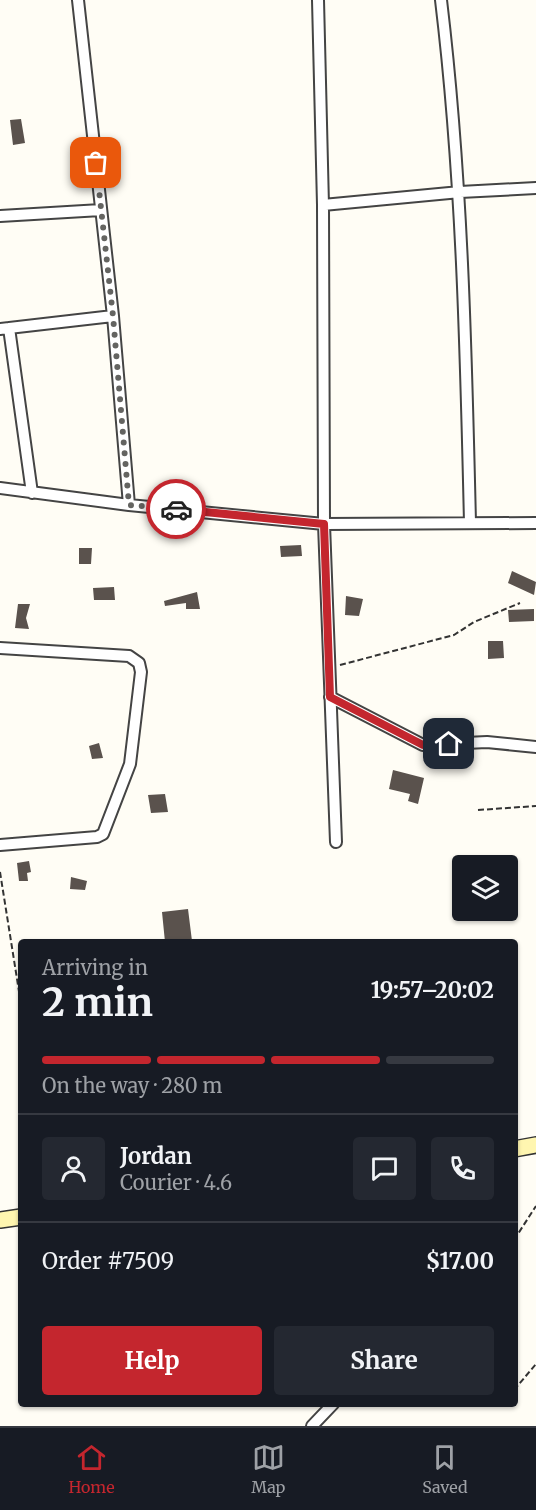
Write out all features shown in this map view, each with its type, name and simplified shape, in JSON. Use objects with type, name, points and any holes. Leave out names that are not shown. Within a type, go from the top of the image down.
[{"type":"street","points":[[78,0],[113,316],[129,505]]},
{"type":"street","points":[[318,0],[323,205],[324,524],[336,842]]},
{"type":"street","points":[[441,0],[452,85],[460,192],[470,523]]},
{"type":"street","points":[[323,205],[460,192],[536,188]]},
{"type":"street","points":[[0,216],[101,210]]},
{"type":"street","points":[[32,493],[4,329],[113,316]]},
{"type":"street","points":[[0,488],[129,505],[324,524],[536,523]]},
{"type":"street","points":[[0,648],[129,656],[139,663],[141,672],[130,764],[103,834],[97,837],[0,845]]},
{"type":"street","points":[[330,697],[423,745],[487,742],[536,747]]},
{"type":"street","points":[[518,1148],[536,1145]]},
{"type":"street","points":[[0,1220],[18,1217]]},
{"type":"street","points":[[312,1426],[330,1407]]},
{"type":"path","points":[[329,668],[454,635],[474,622],[520,603]]},
{"type":"path","points":[[478,810],[536,806]]},
{"type":"path","points":[[0,872],[18,985]]},
{"type":"path","points":[[518,1234],[536,1206]]},
{"type":"path","points":[[518,1385],[536,1364]]},
{"type":"building","points":[[21,119],[25,143],[13,145],[10,120]]},
{"type":"building","points":[[301,545],[302,556],[281,557],[280,546]]},
{"type":"building","points":[[79,548],[92,548],[91,564],[79,564]]},
{"type":"building","points":[[512,571],[536,582],[534,595],[508,583]]},
{"type":"building","points":[[114,587],[115,600],[94,600],[93,588]]},
{"type":"building","points":[[197,592],[200,609],[186,609],[186,603],[165,606],[164,601]]},
{"type":"building","points":[[346,596],[363,599],[359,616],[345,615]]},
{"type":"building","points":[[18,604],[30,604],[26,618],[29,629],[15,628]]},
{"type":"building","points":[[534,609],[534,621],[509,622],[508,610]]},
{"type":"building","points":[[488,641],[503,641],[504,658],[488,659]]},
{"type":"building","points":[[99,743],[103,758],[92,759],[89,746]]},
{"type":"building","points":[[393,770],[424,778],[418,804],[408,801],[410,794],[389,789]]},
{"type":"building","points":[[165,794],[168,812],[151,813],[148,795]]},
{"type":"building","points":[[29,861],[31,872],[27,873],[28,881],[19,881],[17,863]]},
{"type":"building","points":[[71,877],[87,881],[85,890],[70,889]]},
{"type":"building","points":[[188,909],[192,939],[165,939],[162,912]]},
{"type":"way so far","points":[[96,163],[113,316],[129,505],[176,509]]},
{"type":"route","points":[[176,509],[324,524],[330,697],[423,745],[449,744]]}]
